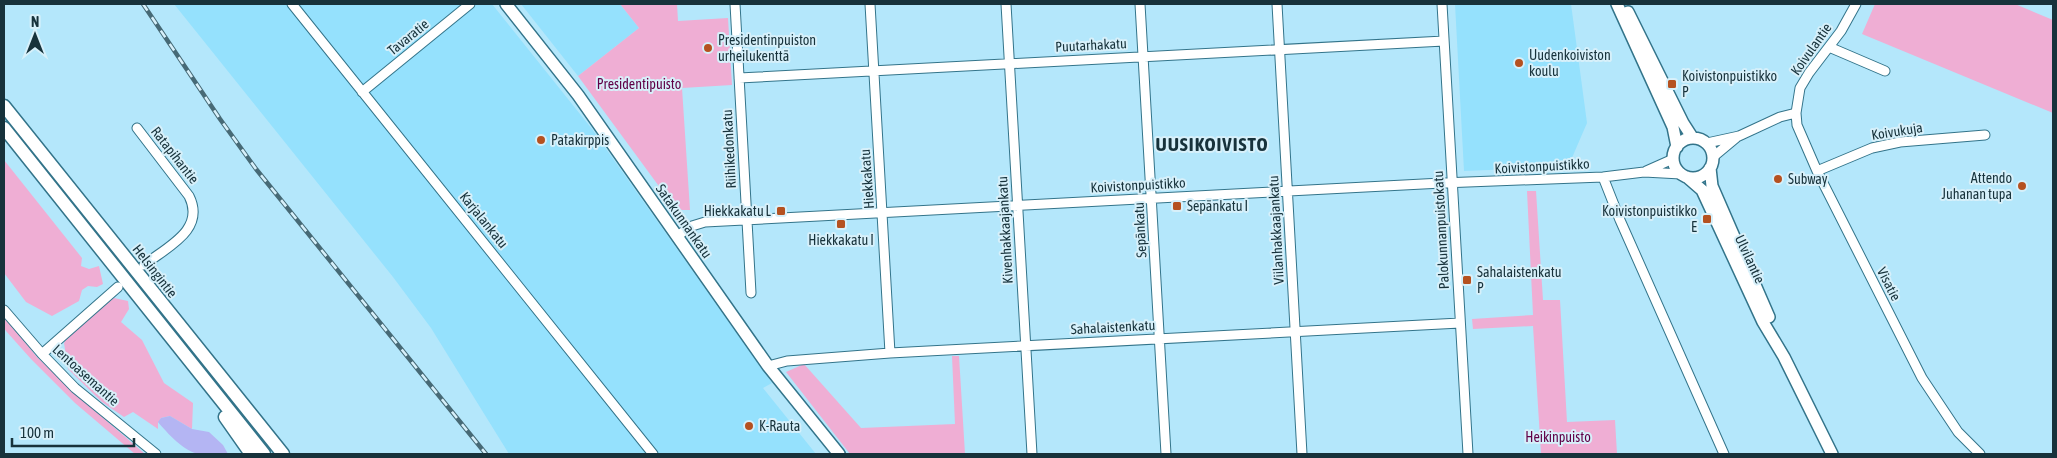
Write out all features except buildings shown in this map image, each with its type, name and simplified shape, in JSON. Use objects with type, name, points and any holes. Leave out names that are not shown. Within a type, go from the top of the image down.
[{"type":"highway","name":"Helsingintie","points":[[4,106],[283,454]]},
{"type":"highway","points":[[4,128],[264,454]]},
{"type":"highway","points":[[168,334],[251,454]]},
{"type":"main road","name":"Satakunnankatu","points":[[506,4],[578,94],[768,366],[839,454]]},
{"type":"main road","points":[[1617,4],[1673,127],[1677,147]]},
{"type":"main road","points":[[1624,4],[1683,123],[1692,137]]},
{"type":"main road","points":[[1692,137],[1707,143],[1712,150],[1712,162],[1704,175],[1696,177],[1684,175],[1676,168],[1673,159],[1677,147],[1685,139],[1692,137]]},
{"type":"main road","name":"Ulvilantie","points":[[1712,162],[1712,186],[1784,357]]},
{"type":"main road","name":"Ulvilantie","points":[[1684,175],[1702,190],[1763,322],[1784,357],[1832,454]]},
{"type":"street","name":"Karjalankatu","points":[[292,4],[653,454]]},
{"type":"street","name":"Tavaratie","points":[[362,92],[470,4]]},
{"type":"street","name":"Riihikedonkatu","points":[[735,4],[752,293]]},
{"type":"street","name":"Hiekkakatu","points":[[870,4],[890,353]]},
{"type":"street","name":"Kivenhakkaajankatu","points":[[1006,4],[1032,454]]},
{"type":"street","name":"Sepänkatu","points":[[1140,4],[1166,454]]},
{"type":"street","name":"Viilanhakkaajankatu","points":[[1277,4],[1302,454]]},
{"type":"street","name":"Palokunnanpuistokatu","points":[[1442,4],[1468,454]]},
{"type":"street","name":"Koivulantie","points":[[1796,113],[1800,88],[1841,31],[1856,4]]},
{"type":"street","name":"Puutarhakatu","points":[[739,78],[1444,41]]},
{"type":"street","points":[[1829,46],[1885,71]]},
{"type":"street","points":[[1707,143],[1739,136],[1780,117],[1796,113]]},
{"type":"street","name":"Visatie","points":[[1796,113],[1800,134],[1817,171],[1922,378],[1958,432],[1980,454]]},
{"type":"street","name":"Ratapihantie","points":[[137,128],[194,205],[192,224],[185,233],[144,264]]},
{"type":"street","name":"Koivukuja","points":[[1817,171],[1872,148],[1900,142],[1986,135]]},
{"type":"street","points":[[1712,162],[1739,136]]},
{"type":"street","name":"Koivistonpuistikko","points":[[1644,172],[1673,159]]},
{"type":"street","name":"Koivistonpuistikko","points":[[677,236],[692,226],[705,222],[1604,176],[1644,172],[1684,175]]},
{"type":"street","name":"Koivistonpuistikko","points":[[1604,176],[1620,220],[1724,454]]},
{"type":"street","points":[[42,354],[118,287]]},
{"type":"street","name":"Lentoasemantie","points":[[4,310],[42,354],[75,388],[156,454]]},
{"type":"street","name":"Sahalaistenkatu","points":[[768,366],[787,361],[890,353],[1460,323]]},
{"type":"shaded area","points":[[174,4],[492,4],[592,129],[772,383],[763,388],[816,454],[509,454],[431,328],[393,277]]},
{"type":"shaded area","points":[[521,4],[620,4],[639,28],[578,76]]},
{"type":"shaded area","name":"Uudenkoiviston koulu","points":[[1455,4],[1571,4],[1587,123],[1568,167],[1464,171]]},
{"type":"shaded area","points":[[170,416],[192,429],[209,432],[223,445],[228,454],[202,455],[188,450],[158,422],[161,418]]},
{"type":"green space","name":"Presidentipuisto","points":[[620,4],[677,4],[678,21],[728,18],[732,85],[682,88],[690,210],[682,210],[672,204],[578,76],[639,28]]},
{"type":"green space","points":[[1875,4],[2015,4],[2053,20],[2053,113],[1862,34]]},
{"type":"green space","points":[[4,160],[82,258],[81,266],[89,269],[99,266],[103,284],[97,287],[88,286],[82,290],[79,301],[52,316],[26,302],[4,273]]},
{"type":"green space","name":"Heikinpuisto","points":[[1527,191],[1536,191],[1543,300],[1560,300],[1567,422],[1615,420],[1617,454],[1541,454],[1533,326],[1473,329],[1472,319],[1533,315]]},
{"type":"green space","points":[[114,298],[128,301],[129,309],[121,322],[142,340],[164,383],[193,403],[192,429],[170,416],[161,418],[158,423],[158,429],[133,412],[124,417],[102,402],[68,369],[64,343],[72,331]]},
{"type":"green space","points":[[4,316],[37,357],[79,397],[145,454],[135,454],[75,403],[6,331],[4,328]]},
{"type":"green space","points":[[952,356],[959,356],[965,454],[850,454],[786,372],[804,364],[861,428],[955,424]]},
{"type":"railway","points":[[143,4],[256,169],[486,454]]},
{"type":"place","name":"Presidentinpuiston urheilukenttä","points":[[708,48]]},
{"type":"place","name":"Uudenkoiviston koulu","points":[[1519,63]]},
{"type":"place","name":"Koivistonpuistikko P","points":[[1672,84]]},
{"type":"place","name":"Patakirppis","points":[[541,140]]},
{"type":"place","name":"Subway","points":[[1778,179]]},
{"type":"place","name":"Attendo Juhanan tupa","points":[[2022,186]]},
{"type":"place","name":"Sepänkatu I","points":[[1177,206]]},
{"type":"place","name":"Hiekkakatu L","points":[[781,211]]},
{"type":"place","name":"Koivistonpuistikko E","points":[[1707,219]]},
{"type":"place","name":"Hiekkakatu I","points":[[841,224]]},
{"type":"place","name":"Sahalaistenkatu P","points":[[1467,280]]},
{"type":"place","name":"K-Rauta","points":[[749,426]]},
{"type":"district","name":"UUSIKOIVISTO","points":[[1212,144]]}]
